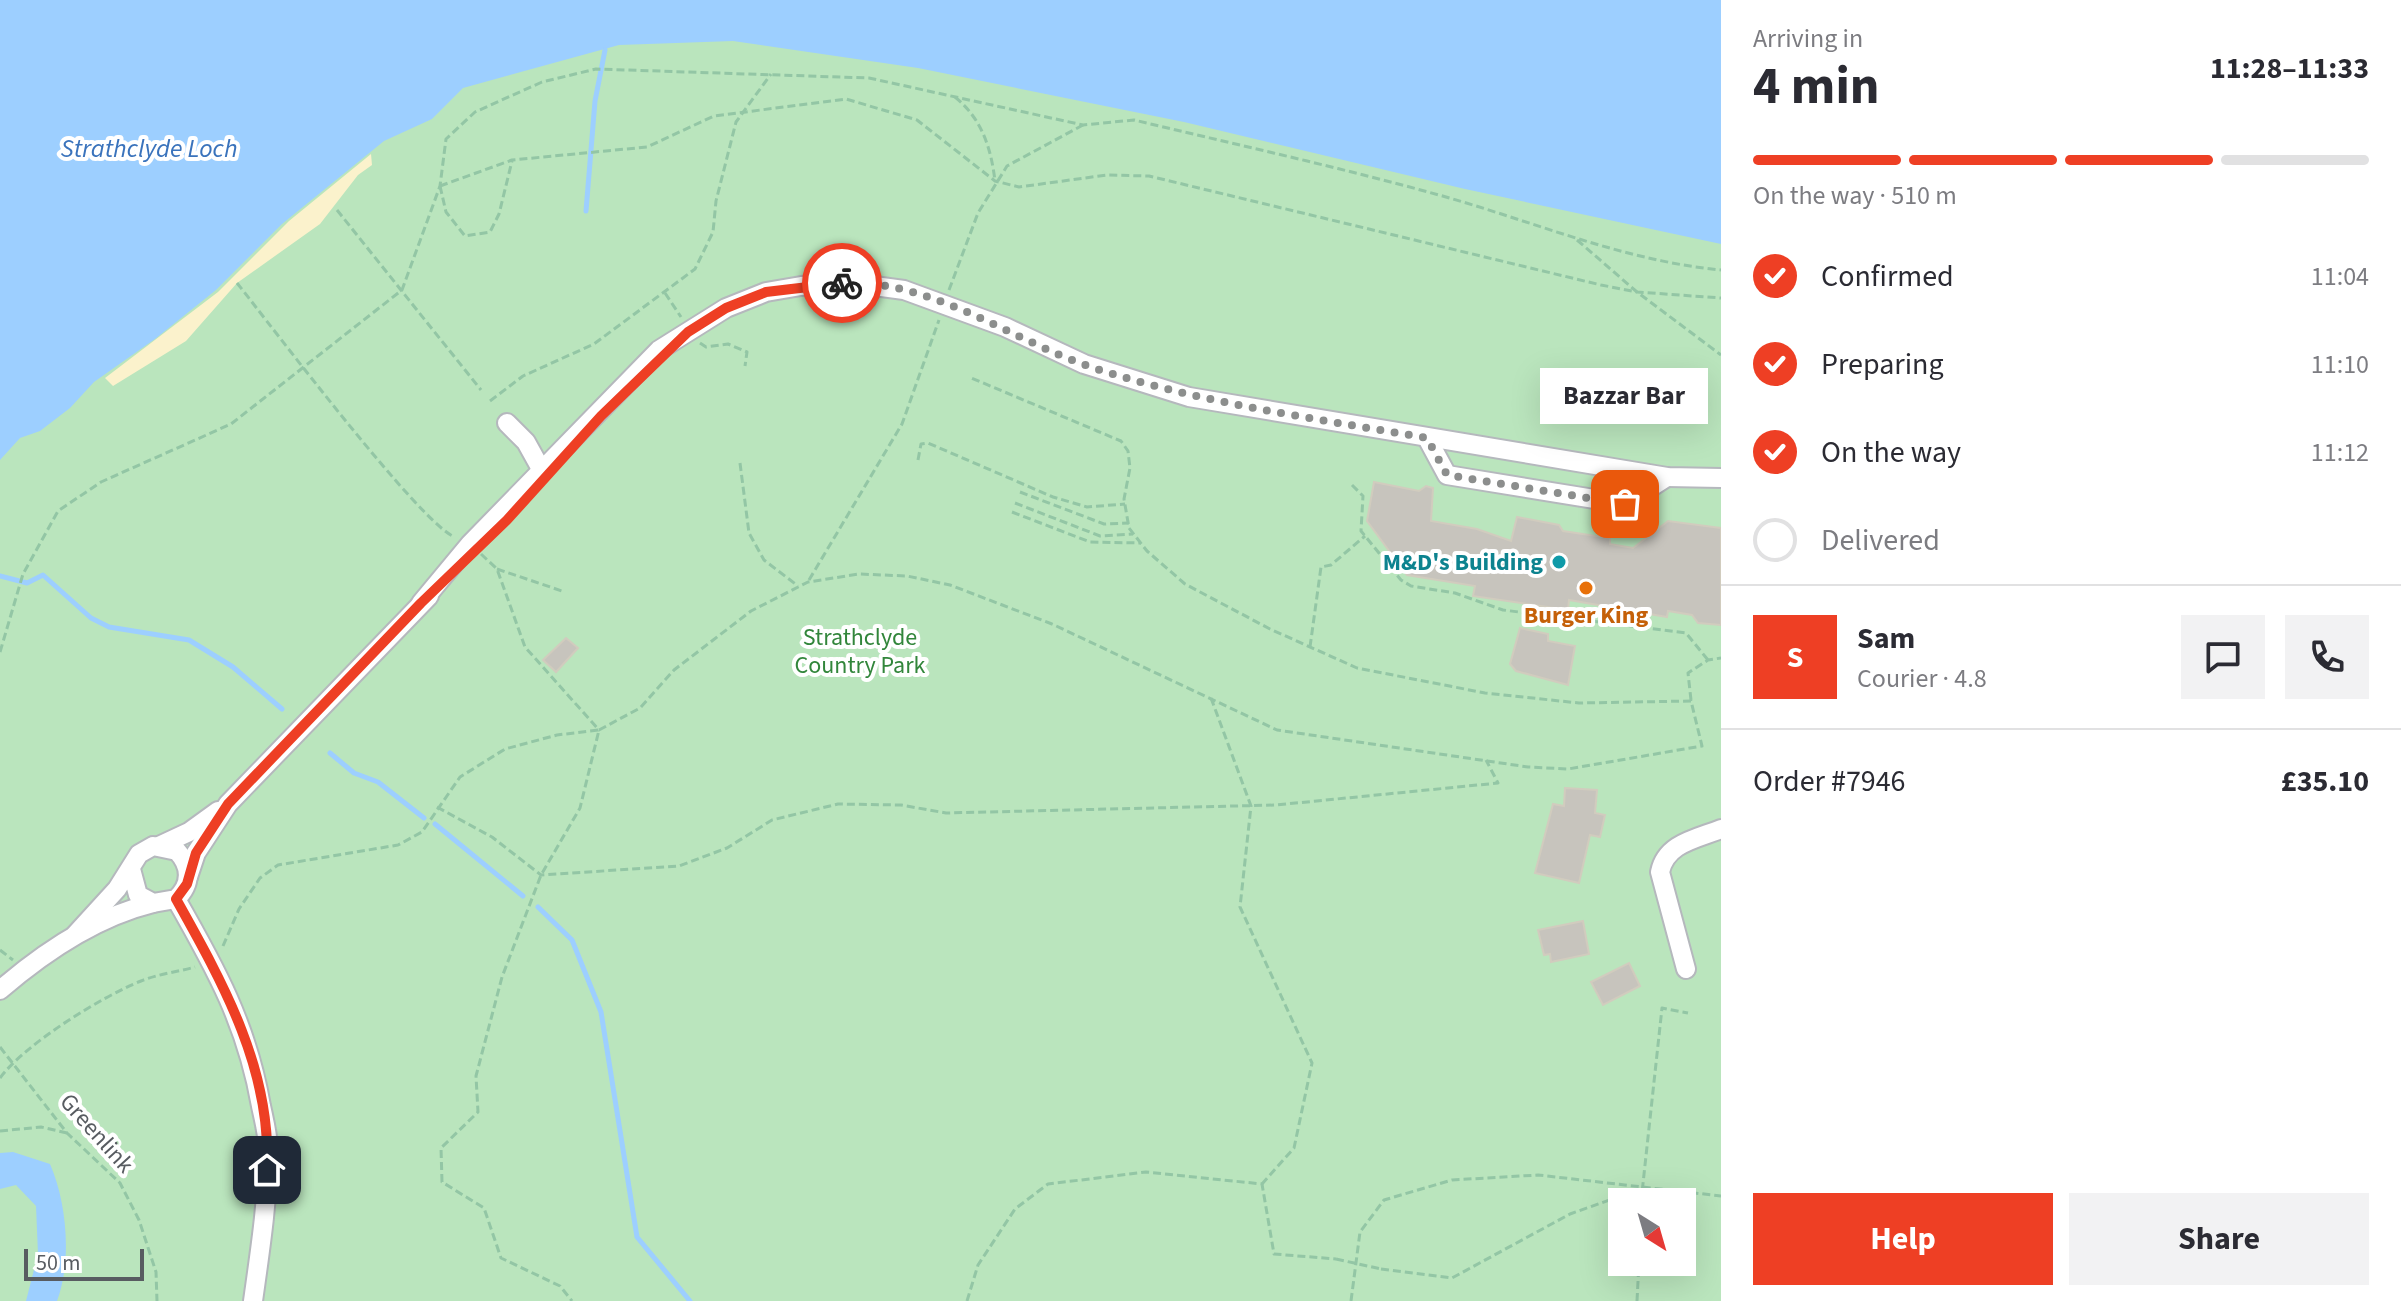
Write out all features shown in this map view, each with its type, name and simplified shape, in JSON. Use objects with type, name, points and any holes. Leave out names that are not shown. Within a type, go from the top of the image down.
[{"type":"street","points":[[75,935],[131,869],[139,854],[189,832],[228,804],[421,603],[470,544],[541,469],[659,350],[726,308],[753,297],[801,286],[852,283],[904,290],[1005,327],[1084,364],[1189,397],[1667,477],[1721,478]]},
{"type":"street","points":[[421,603],[449,578],[601,416],[689,331]]},
{"type":"street","points":[[507,423],[526,442],[541,469]]},
{"type":"street","points":[[1427,438],[1447,475],[1625,504],[1667,477]]},
{"type":"street","points":[[526,442],[561,448]]},
{"type":"street","points":[[176,899],[196,853],[228,804]]},
{"type":"street","points":[[1686,969],[1660,872],[1663,858],[1673,848],[1721,829]]},
{"type":"street","points":[[159,846],[177,851],[185,860],[188,877]]},
{"type":"street","points":[[131,869],[138,895],[153,903]]},
{"type":"street","points":[[176,899],[212,959],[237,1012],[254,1062],[268,1146],[264,1219],[253,1301]]},
{"type":"street","points":[[0,990],[75,935],[125,910],[176,899]]},
{"type":"path","points":[[0,652],[23,574],[58,511],[101,482],[231,424],[307,368],[402,290],[440,186],[446,139],[475,112],[542,82],[596,69],[869,78],[1083,125],[1134,120],[1446,197],[1688,267],[1721,270]]},
{"type":"path","points":[[490,401],[523,376],[594,344],[695,269],[713,232],[727,153],[740,113],[771,74]]},
{"type":"path","points":[[955,97],[976,120],[991,148],[995,181]]},
{"type":"path","points":[[440,186],[512,160],[583,150],[647,147],[714,116],[846,99],[917,120],[995,181],[1019,187],[1107,175],[1149,176],[1637,292],[1721,298]]},
{"type":"path","points":[[808,582],[902,424],[978,213],[995,181],[1007,166],[1083,125]]},
{"type":"path","points":[[440,186],[446,212],[465,236],[490,232],[499,214],[512,160]]},
{"type":"path","points":[[337,210],[481,390]]},
{"type":"path","points":[[1573,236],[1637,292],[1721,355]]},
{"type":"path","points":[[237,283],[432,522],[450,536],[463,538]]},
{"type":"path","points":[[665,293],[689,331],[706,347],[728,344],[747,352],[745,366]]},
{"type":"path","points":[[969,377],[1121,441],[1128,451],[1130,468],[1125,504],[1129,523],[1141,543],[1185,584],[1310,647],[1357,668],[1485,693],[1579,703],[1691,701]]},
{"type":"path","points":[[918,460],[921,444],[928,443],[1053,497],[1087,507],[1125,504]]},
{"type":"path","points":[[740,463],[749,533],[764,560],[799,586]]},
{"type":"path","points":[[1352,485],[1363,496],[1361,531],[1411,586],[1455,593],[1503,610],[1686,633],[1708,660]]},
{"type":"path","points":[[1020,492],[1104,524],[1129,523]]},
{"type":"path","points":[[1015,503],[1100,536],[1134,534]]},
{"type":"path","points":[[1012,512],[1090,542],[1141,543]]},
{"type":"path","points":[[1310,647],[1321,567],[1331,565],[1365,536]]},
{"type":"path","points":[[481,554],[497,569],[562,591]]},
{"type":"path","points":[[497,569],[525,647],[599,730]]},
{"type":"path","points":[[0,1078],[13,1060],[106,1000],[142,981],[197,967],[212,959],[225,943],[228,927],[260,878],[278,865],[398,845],[422,832],[460,777],[505,749],[557,735],[599,730],[640,708],[674,670],[751,611],[808,582],[859,574],[907,576],[950,585],[1052,624],[1277,730],[1568,769],[1702,746],[1688,673],[1708,660],[1721,658]]},
{"type":"path","points":[[1211,698],[1251,806],[1240,907],[1312,1063],[1294,1148],[1262,1184]]},
{"type":"path","points":[[572,1301],[560,1286],[501,1258],[484,1208],[442,1182],[441,1148],[478,1112],[476,1076],[502,977],[541,875],[580,808],[599,730]]},
{"type":"path","points":[[437,807],[492,837],[541,875],[679,866],[727,848],[772,820],[838,804],[901,805],[946,813],[1251,806],[1498,783],[1486,760]]},
{"type":"path","points":[[1642,1188],[1662,1008],[1688,1013]]},
{"type":"path","name":"Greenlink","points":[[0,1047],[67,1133],[120,1183],[139,1220],[156,1272],[157,1301]]},
{"type":"path","points":[[0,1131],[41,1127],[67,1133]]},
{"type":"path","points":[[967,1301],[978,1265],[1015,1209],[1048,1184],[1146,1172],[1262,1184]]},
{"type":"path","points":[[1351,1301],[1360,1232],[1384,1200],[1452,1180],[1538,1175],[1635,1188]]},
{"type":"path","points":[[1262,1184],[1274,1254],[1336,1259],[1381,1269],[1452,1278],[1570,1214],[1608,1201]]},
{"type":"path","points":[[1696,1194],[1721,1196]]},
{"type":"path","points":[[1637,1301],[1638,1276]]},
{"type":"green space","name":"Strathclyde Country Park","points":[[0,0],[1721,0],[1721,1301],[0,1301]]},
{"type":"sand","points":[[371,154],[372,165],[358,175],[320,224],[237,283],[186,341],[113,386],[105,378],[218,292],[289,221]]},
{"type":"water","name":"Strathclyde Loch","points":[[0,0],[1721,0],[1721,244],[1465,189],[1184,122],[918,68],[733,41],[619,45],[463,88],[432,119],[384,141],[282,224],[216,290],[94,382],[70,408],[40,431],[20,438],[0,460]]},
{"type":"water","points":[[13,1152],[50,1164],[56,1179],[66,1232],[65,1268],[57,1301],[26,1301],[38,1254],[36,1206],[16,1185],[0,1189],[0,1153]]},
{"type":"building","name":"M&D's Building","points":[[1374,482],[1419,491],[1426,486],[1433,488],[1431,521],[1477,529],[1511,541],[1517,517],[1559,525],[1563,531],[1610,538],[1610,544],[1633,548],[1668,521],[1721,528],[1721,625],[1698,623],[1692,615],[1668,611],[1667,617],[1569,600],[1568,610],[1473,596],[1475,586],[1407,575],[1367,521]]},
{"type":"building","points":[[1520,628],[1548,634],[1548,641],[1575,646],[1568,685],[1516,671],[1510,664]]},
{"type":"building","points":[[566,638],[578,648],[556,672],[543,660]]},
{"type":"building","points":[[1565,788],[1597,790],[1595,813],[1605,815],[1600,837],[1590,835],[1579,883],[1535,873],[1553,804],[1564,806]]},
{"type":"building","points":[[1583,921],[1589,954],[1551,962],[1550,954],[1544,955],[1538,930]]},
{"type":"building","points":[[1629,963],[1640,986],[1603,1005],[1591,982]]},
{"type":"waterway","points":[[586,211],[595,101],[605,50]]},
{"type":"waterway","points":[[0,576],[27,583],[43,575],[91,618],[109,627],[189,640],[233,667],[282,709]]},
{"type":"waterway","points":[[330,753],[354,773],[378,782],[424,818]]},
{"type":"waterway","points":[[435,824],[523,896]]},
{"type":"waterway","points":[[538,907],[572,940],[601,1012],[637,1237],[690,1301]]},
{"type":"way so far","points":[[842,283],[904,290],[1005,327],[1084,364],[1189,397],[1427,438],[1447,475],[1625,504]]},
{"type":"place","name":"Bazzar Bar","points":[[1625,504]]},
{"type":"place","name":"M&D's Building","points":[[1559,562]]},
{"type":"place","name":"Burger King","points":[[1586,588]]},
{"type":"route","points":[[267,1170],[268,1146],[254,1062],[237,1012],[212,959],[176,899],[187,884],[196,853],[228,804],[421,603],[507,520],[601,416],[688,332],[726,308],[766,292],[842,283]]}]
